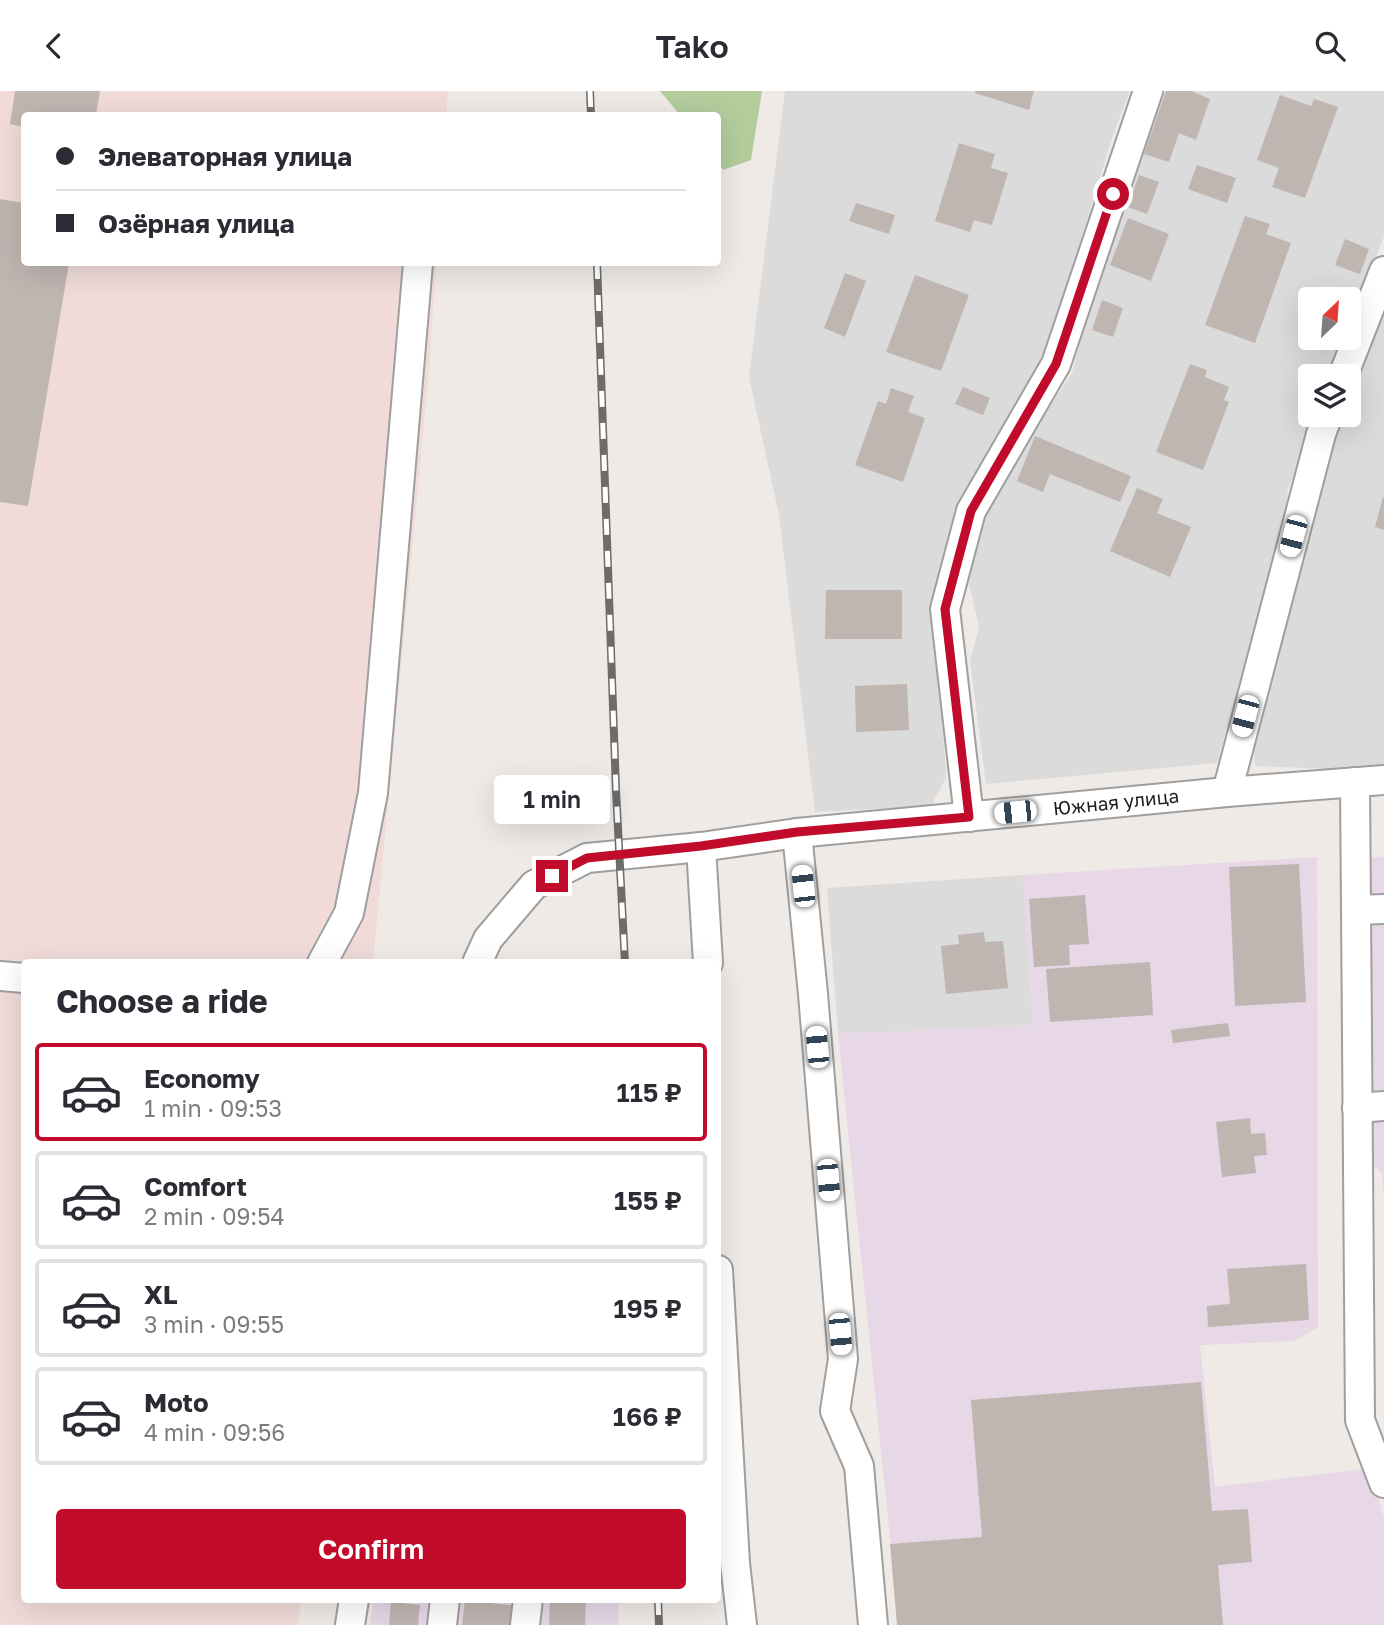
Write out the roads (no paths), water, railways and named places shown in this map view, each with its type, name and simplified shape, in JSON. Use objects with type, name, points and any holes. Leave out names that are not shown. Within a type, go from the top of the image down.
[{"type":"street","points":[[969,817],[945,609],[971,511],[1056,364],[1148,91]]},
{"type":"street","points":[[324,959],[349,913],[373,793],[418,266]]},
{"type":"street","points":[[1348,364],[1384,271]]},
{"type":"street","points":[[1227,792],[1324,427]]},
{"type":"street","name":"Южная улица","points":[[479,959],[488,939],[534,885],[587,858],[802,832],[1384,780]]},
{"type":"street","points":[[1354,782],[1356,910],[1371,1107],[1360,1420],[1384,1483]]},
{"type":"street","points":[[802,832],[843,1360],[835,1411],[859,1466],[873,1625]]},
{"type":"street","points":[[701,846],[708,959]]},
{"type":"street","points":[[1356,910],[1384,909]]},
{"type":"street","points":[[0,976],[21,978]]},
{"type":"street","points":[[721,1322],[741,1625]]},
{"type":"street","points":[[350,1625],[353,1603]]},
{"type":"street","points":[[442,1625],[445,1603]]},
{"type":"street","points":[[525,1625],[528,1603]]},
{"type":"railway","points":[[590,91],[591,112]]},
{"type":"railway","points":[[597,266],[625,959]]},
{"type":"railway","points":[[658,1603],[659,1625]]}]
